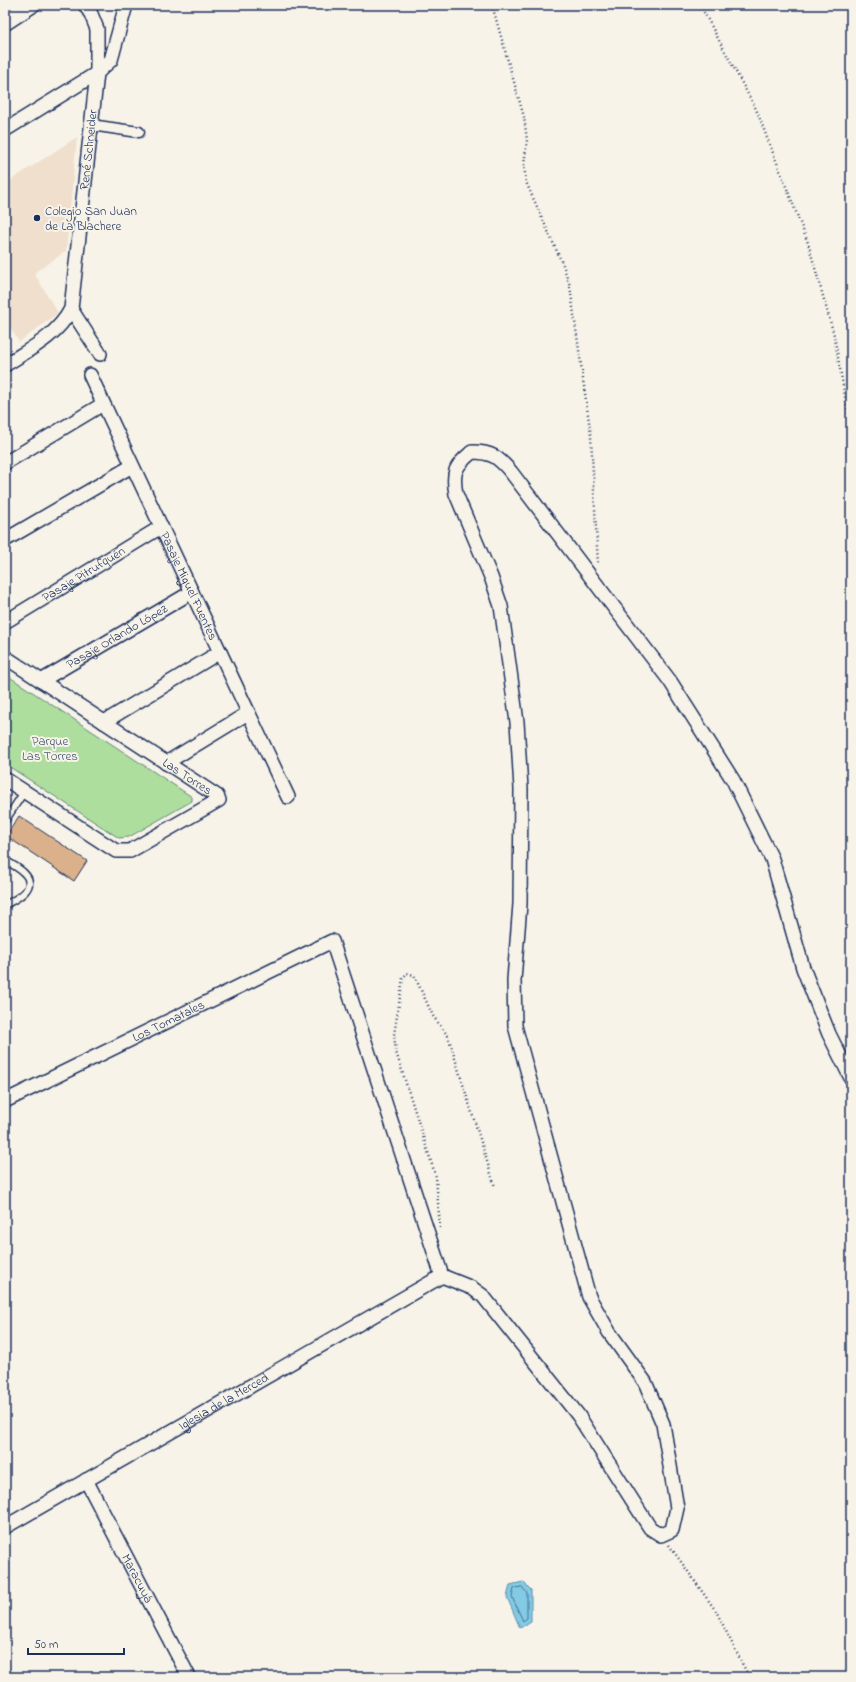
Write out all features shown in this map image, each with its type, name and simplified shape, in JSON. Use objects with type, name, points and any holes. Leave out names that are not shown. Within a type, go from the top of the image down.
[{"type":"street","points":[[5,22],[31,5]]},
{"type":"street","name":"René Schneider","points":[[68,315],[97,74],[97,29],[91,14],[85,5]]},
{"type":"street","points":[[5,130],[97,74],[111,60],[126,5]]},
{"type":"street","points":[[91,125],[139,132]]},
{"type":"street","points":[[5,365],[50,336],[68,315],[100,354]]},
{"type":"street","name":"Pasaje Miguel Fuentes","points":[[90,375],[288,797]]},
{"type":"street","points":[[5,464],[103,404]]},
{"type":"street","points":[[442,1276],[472,1288],[483,1296],[578,1415],[650,1528],[661,1535],[672,1530],[677,1508],[663,1424],[645,1382],[609,1332],[589,1297],[515,1026],[514,980],[520,904],[522,789],[517,722],[501,606],[491,577],[456,494],[454,479],[458,463],[472,452],[488,452],[501,460],[511,472],[670,681],[733,780],[772,859],[803,968],[829,1034],[851,1078]]},
{"type":"street","points":[[5,540],[132,466]]},
{"type":"street","name":"Pasaje Pitrufquén","points":[[5,622],[161,527]]},
{"type":"street","name":"Pasaje Orlando López","points":[[41,681],[192,592]]},
{"type":"street","points":[[104,722],[220,652]]},
{"type":"street","name":"Las Torres","points":[[5,657],[217,796],[219,800],[130,851],[116,851],[8,783]]},
{"type":"street","points":[[166,763],[248,713]]},
{"type":"street","name":"Los Tomatales","points":[[5,1101],[332,942],[442,1276]]},
{"type":"street","name":"Iglesia de la Merced","points":[[5,1527],[442,1276]]},
{"type":"street","name":"Maracuyá","points":[[86,1480],[190,1677]]},
{"type":"lane","points":[[5,821],[24,792]]},
{"type":"lane","points":[[5,860],[24,873],[28,880],[28,887],[22,896],[5,905]]},
{"type":"path","points":[[492,5],[524,117],[527,140],[524,165],[526,182],[563,264],[570,286],[591,436],[598,566]]},
{"type":"path","points":[[700,5],[756,109],[808,243],[834,335],[851,430]]},
{"type":"path","points":[[440,1234],[436,1177],[396,1052],[394,1035],[403,978],[407,973],[414,975],[433,1016],[448,1036],[495,1187]]},
{"type":"path","points":[[661,1535],[716,1611],[749,1677]]},
{"type":"shaded area","name":"Colegio San Juan de La Blachere","points":[[77,137],[66,251],[34,273],[58,313],[19,342],[5,319],[5,184]]},
{"type":"green space","name":"Parque Las Torres","points":[[5,674],[192,797],[192,801],[129,837],[119,838],[5,764]]},
{"type":"water","points":[[523,1582],[531,1590],[531,1621],[520,1628],[507,1597],[510,1585]]},
{"type":"building","points":[[19,816],[87,861],[74,881],[6,836]]},
{"type":"place","name":"Colegio San Juan de La Blachere","points":[[37,218]]}]
